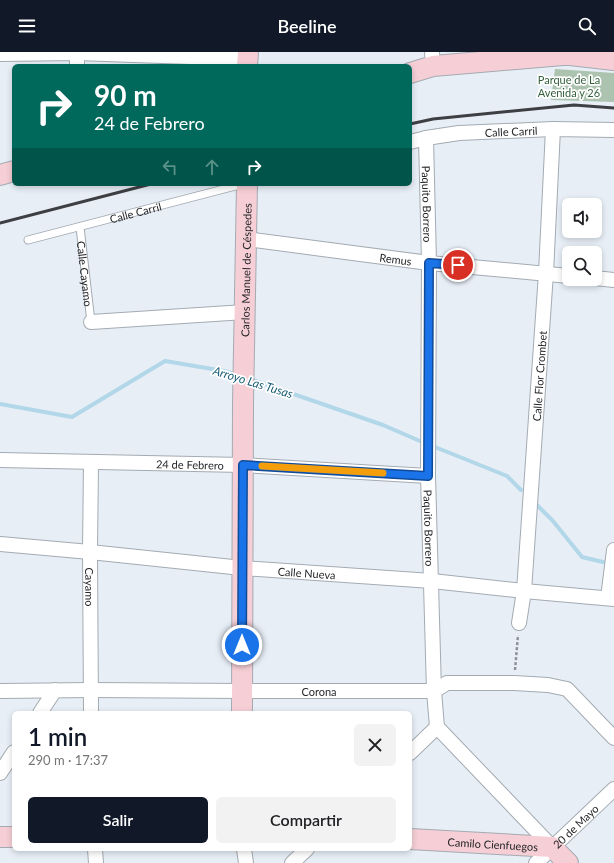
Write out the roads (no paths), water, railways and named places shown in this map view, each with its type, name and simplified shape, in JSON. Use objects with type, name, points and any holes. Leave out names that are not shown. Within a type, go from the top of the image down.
[{"type":"street","points":[[0,54],[77,57],[247,59]]},
{"type":"street","points":[[412,72],[433,59],[563,54],[614,60]]},
{"type":"street","name":"Calle Carril","points":[[412,142],[459,133],[553,128],[614,130]]},
{"type":"street","name":"Calle Flor Crombet","points":[[519,623],[524,591],[546,273],[553,128]]},
{"type":"street","name":"Paquito Borrero","points":[[426,138],[429,263],[428,476],[434,691],[438,727]]},
{"type":"street","points":[[0,175],[12,172]]},
{"type":"street","name":"Carlos Manuel de Céspedes","points":[[243,465],[247,186]]},
{"type":"street","name":"Remus","points":[[246,239],[429,263],[562,275]]},
{"type":"street","points":[[602,279],[614,280]]},
{"type":"street","points":[[91,322],[245,312]]},
{"type":"street","name":"24 de Febrero","points":[[0,460],[243,465],[428,476]]},
{"type":"street","name":"Cayamo","points":[[91,462],[91,711]]},
{"type":"street","points":[[242,711],[243,465]]},
{"type":"street","name":"Calle Nueva","points":[[0,544],[242,568],[432,581],[611,599]]},
{"type":"street","points":[[611,599],[614,550]]},
{"type":"street","name":"Corona","points":[[0,691],[434,691],[446,683],[514,683],[548,685],[567,689],[614,738]]},
{"type":"street","points":[[41,711],[55,690]]},
{"type":"street","points":[[412,751],[438,727],[552,847]]},
{"type":"street","points":[[0,774],[12,755]]},
{"type":"street","name":"20 de Mayo","points":[[536,863],[614,789]]},
{"type":"street","points":[[0,837],[12,837]]},
{"type":"street","name":"Camilo Cienfuegos","points":[[412,839],[552,847],[568,863]]},
{"type":"street","points":[[95,851],[96,863]]},
{"type":"street","points":[[244,851],[246,863]]},
{"type":"street","points":[[292,863],[305,851]]},
{"type":"lane","name":"Calle Carril","points":[[28,240],[235,186]]},
{"type":"lane","name":"Calle Cayamo","points":[[80,226],[91,322]]},
{"type":"waterway","name":"Arroyo Las Tusas","points":[[0,404],[72,417],[165,361],[224,371],[238,375]]},
{"type":"waterway","name":"Arroyo Las Tusas","points":[[250,379],[383,425],[420,441]]},
{"type":"waterway","name":"Arroyo Las Tusas","points":[[435,447],[507,476],[521,490]]},
{"type":"waterway","name":"Arroyo Las Tusas","points":[[534,502],[553,521],[582,557],[603,562]]},
{"type":"railway","points":[[412,124],[433,119],[574,105],[614,108]]},
{"type":"railway","points":[[0,223],[143,186]]},
{"type":"park label","name":"Parque de La Avenida y 26","points":[[569,85]]}]
